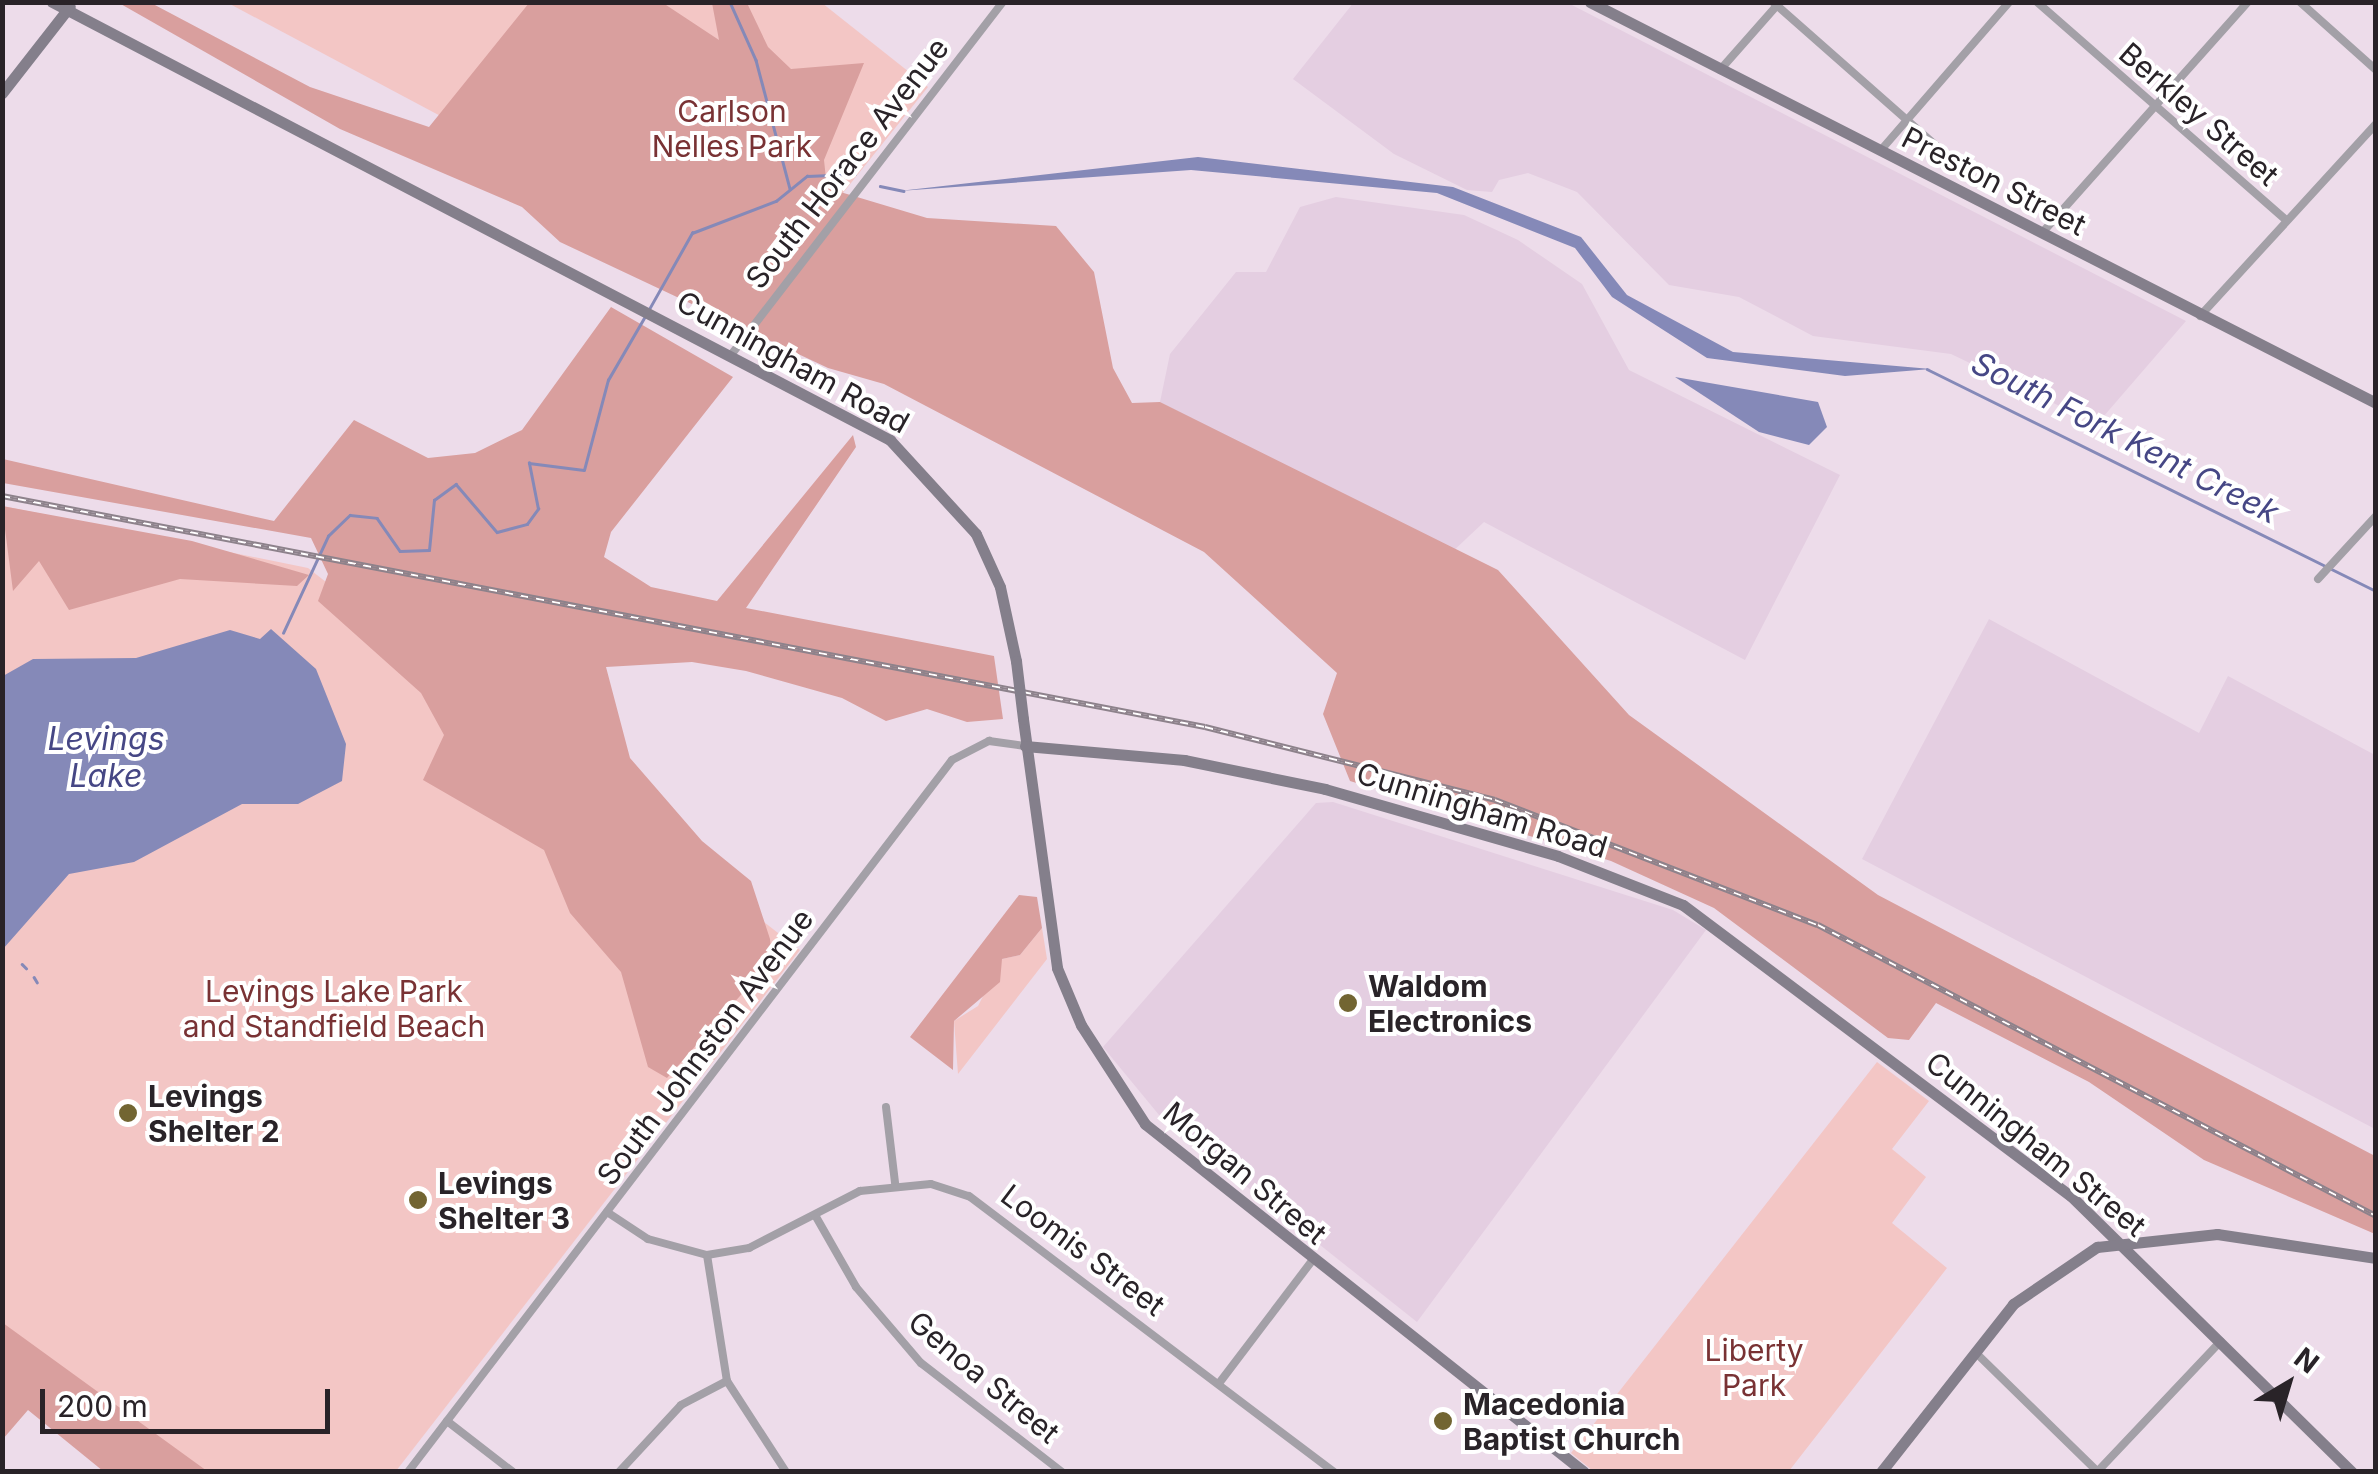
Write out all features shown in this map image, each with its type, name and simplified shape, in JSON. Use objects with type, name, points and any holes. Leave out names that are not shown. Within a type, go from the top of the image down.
[{"type":"main road","name":"Cunningham Road","points":[[52,2],[70,6],[874,430],[936,482],[994,570],[1016,661],[1025,746],[1184,760],[1325,789],[1558,856],[1711,922]]},
{"type":"main road","name":"Preston Street","points":[[1590,2],[2200,317],[2376,403]]},
{"type":"main road","points":[[2,93],[70,6]]},
{"type":"main road","name":"Morgan Street","points":[[1025,746],[1054,955],[1081,1025],[1169,1148],[1584,1472]]},
{"type":"main road","name":"Cunningham Street","points":[[1711,922],[2120,1242],[2345,1469]]},
{"type":"main road","points":[[1882,1472],[1974,1352],[2034,1284],[2120,1242],[2216,1234],[2376,1258]]},
{"type":"street","name":"South Horace Avenue","points":[[731,354],[1003,2]]},
{"type":"street","points":[[1880,151],[2009,2]]},
{"type":"street","name":"Berkley Street","points":[[2037,2],[2286,219]]},
{"type":"street","points":[[2042,233],[2248,2]]},
{"type":"street","points":[[2300,2],[2376,70]]},
{"type":"street","points":[[1720,71],[1777,4],[1969,175]]},
{"type":"street","points":[[2200,317],[2376,124]]},
{"type":"street","points":[[2318,579],[2376,516]]},
{"type":"street","name":"South Johnston Avenue","points":[[408,1472],[952,760],[989,741],[1025,746]]},
{"type":"street","points":[[607,1212],[648,1239],[708,1256],[749,1248],[815,1215],[895,1183],[886,1108]]},
{"type":"street","name":"Loomis Street","points":[[895,1183],[969,1196],[1220,1382],[1334,1472]]},
{"type":"street","name":"Genoa Street","points":[[815,1215],[856,1287],[921,1363],[1062,1472]]},
{"type":"street","points":[[708,1256],[727,1381],[786,1472]]},
{"type":"street","points":[[1220,1382],[1311,1262]]},
{"type":"street","points":[[1974,1352],[2097,1471],[2221,1341]]},
{"type":"street","points":[[619,1472],[681,1405],[727,1381]]},
{"type":"street","points":[[447,1421],[513,1472]]},
{"type":"shaded area","points":[[1354,2],[1568,3],[2186,321],[2097,424],[1951,354],[1813,336],[1739,297],[1669,285],[1577,192],[1528,173],[1499,180],[1492,192],[1467,190],[1394,154],[1293,79]]},
{"type":"shaded area","points":[[1336,197],[1464,215],[1518,240],[1582,284],[1629,370],[1840,475],[1745,660],[1484,522],[1450,554],[1160,402],[1170,354],[1236,272],[1266,272],[1300,207]]},
{"type":"shaded area","points":[[1989,619],[2199,733],[2228,676],[2375,755],[2375,1129],[1862,859]]},
{"type":"shaded area","points":[[1333,802],[1673,910],[1706,930],[1417,1322],[1164,1121],[1103,1047],[1316,803]]},
{"type":"green space","points":[[119,3],[153,4],[310,87],[429,127],[529,3],[663,3],[719,40],[712,3],[747,3],[768,47],[791,69],[864,63],[824,160],[827,188],[927,218],[1056,226],[1094,272],[1113,368],[1132,403],[1160,402],[1498,570],[1629,715],[1878,895],[2375,1156],[2375,1234],[2204,1160],[2089,1082],[1936,1003],[1909,1040],[1888,1038],[1714,908],[1611,861],[1350,781],[1323,714],[1337,673],[1204,552],[884,384],[828,368],[560,242],[522,207],[340,129]]},
{"type":"green space","name":"Carlson Nelles Park","points":[[228,3],[822,3],[928,87],[766,289]]},
{"type":"green space","points":[[611,307],[733,377],[611,532],[604,557],[651,587],[717,601],[853,435],[856,447],[746,608],[994,656],[1003,719],[967,722],[927,709],[886,721],[842,698],[746,671],[692,662],[606,667],[630,758],[702,841],[751,881],[770,939],[772,960],[667,1078],[648,1067],[621,972],[570,913],[544,850],[423,780],[444,735],[421,693],[318,601],[328,574],[311,538],[3,483],[3,459],[274,521],[354,420],[428,458],[475,453],[522,430]]},
{"type":"green space","points":[[2,506],[192,541],[309,575],[297,586],[180,579],[69,610],[39,561],[13,591]]},
{"type":"green space","name":"Levings Lake Park and Standfield Beach","points":[[3,506],[308,568],[800,950],[396,1471],[140,1471],[3,1356]]},
{"type":"green space","points":[[1019,895],[1037,897],[1042,928],[1020,955],[1002,959],[1000,982],[954,1021],[953,1070],[910,1037]]},
{"type":"green space","points":[[1042,928],[1047,959],[958,1074],[954,1021],[978,1006],[1002,959],[1020,955]]},
{"type":"green space","name":"Liberty Park","points":[[1877,1062],[1929,1101],[1892,1149],[1926,1177],[1892,1223],[1947,1268],[1789,1471],[1593,1471],[1571,1453]]},
{"type":"green space","points":[[3,1323],[207,1471],[103,1471],[28,1410],[3,1439]]},
{"type":"water","points":[[1198,157],[1453,187],[1581,237],[1627,295],[1733,352],[1931,369],[1845,376],[1707,358],[1612,297],[1575,248],[1437,193],[1191,170],[899,191]]},
{"type":"water","points":[[1675,377],[1818,402],[1827,427],[1809,445],[1759,432]]},
{"type":"water","name":"Levings Lake","points":[[271,629],[316,669],[346,744],[342,781],[298,804],[242,804],[134,862],[69,874],[3,949],[3,676],[33,659],[136,658],[230,630],[260,639]]},
{"type":"waterway","points":[[730,2],[756,60],[790,189]]},
{"type":"waterway","name":"South Fork Kent Creek","points":[[648,311],[692,233],[776,201],[807,176],[855,174]]},
{"type":"waterway","name":"South Fork Kent Creek","points":[[880,186],[903,191]]},
{"type":"waterway","name":"South Fork Kent Creek","points":[[283,633],[328,536],[350,515],[377,518],[400,551],[429,550],[434,500],[456,484],[497,532],[527,524],[538,509],[529,463],[584,470],[608,380],[644,318]]},
{"type":"waterway","name":"South Fork Kent Creek","points":[[1927,369],[2376,591]]},
{"type":"waterway","points":[[22,964],[26,968]]},
{"type":"waterway","points":[[34,977],[37,982]]},
{"type":"railway","points":[[2,496],[1205,727],[1495,800],[1818,925],[2376,1216]]},
{"type":"place","name":"Waldom Electronics","points":[[1348,1003]]},
{"type":"place","name":"Levings Shelter 2","points":[[128,1113]]},
{"type":"place","name":"Levings Shelter 3","points":[[418,1200]]},
{"type":"place","name":"Macedonia Baptist Church","points":[[1443,1421]]}]
